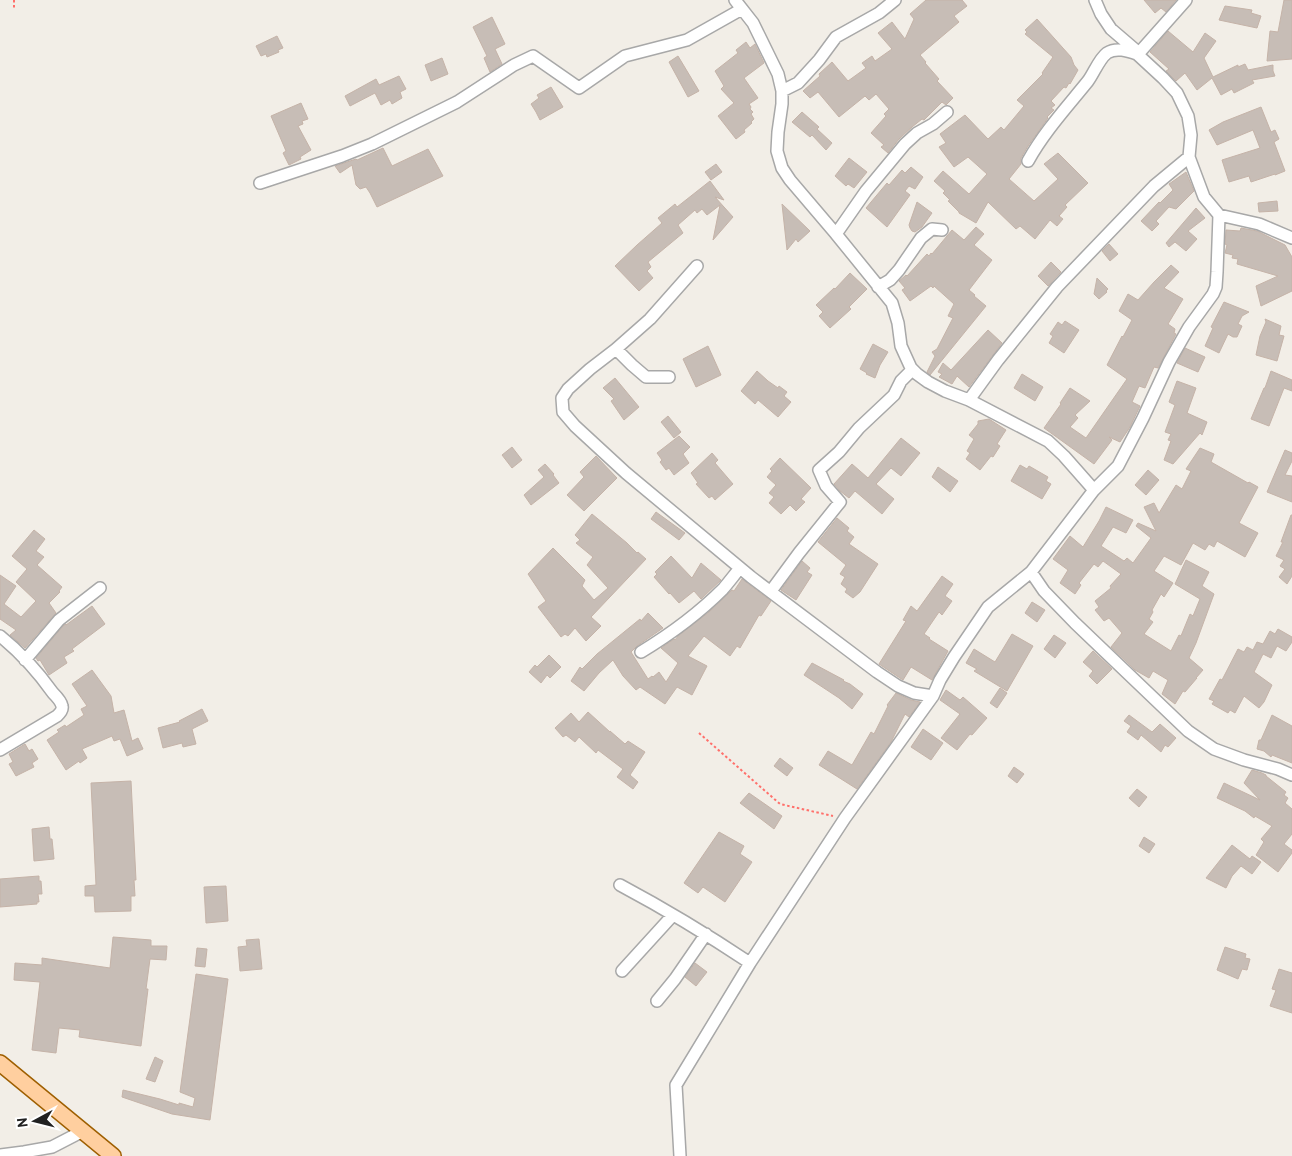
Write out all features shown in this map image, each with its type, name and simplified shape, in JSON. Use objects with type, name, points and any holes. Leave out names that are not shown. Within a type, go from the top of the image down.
[{"type":"main road","points":[[0,1063],[113,1156]]},
{"type":"street","points":[[782,91],[798,83],[836,38],[879,13],[895,0]]},
{"type":"street","points":[[680,1156],[676,1085],[750,962],[845,818],[933,696],[954,657],[988,608],[1031,572],[1094,490],[1118,466],[1169,362],[1189,327],[1216,287],[1218,215],[1204,196],[1189,157],[1191,135],[1188,116],[1177,94],[1163,78],[1111,29],[1095,0]]},
{"type":"street","points":[[1138,53],[1186,0]]},
{"type":"street","points":[[260,183],[372,144],[457,102],[514,65],[533,56],[579,88],[625,56],[687,40],[739,5],[753,23],[778,74],[782,91],[777,151],[782,168],[892,304],[898,323],[901,346],[912,370],[928,382],[969,400],[1048,442],[1064,456],[1094,490]]},
{"type":"street","points":[[1028,161],[1036,145],[1089,80],[1098,64],[1108,53],[1122,49],[1138,53]]},
{"type":"street","points":[[836,234],[866,191],[905,144],[947,112]]},
{"type":"street","points":[[969,400],[998,360],[1057,287],[1154,186],[1189,157]]},
{"type":"street","points":[[1218,215],[1259,224],[1292,238]]},
{"type":"street","points":[[878,287],[890,280],[900,270],[921,238],[932,229],[942,230]]},
{"type":"street","points":[[697,266],[650,319],[568,389],[562,398],[563,412],[575,426],[626,473],[740,568],[898,686],[914,693],[933,696]]},
{"type":"street","points":[[616,349],[646,377],[669,377]]},
{"type":"street","points":[[771,591],[840,502],[826,486],[819,470],[894,395],[901,381],[912,370]]},
{"type":"street","points":[[640,652],[708,604],[740,568]]},
{"type":"street","points":[[1031,572],[1044,591],[1075,623],[1188,731],[1214,748],[1244,760],[1278,769],[1292,775]]},
{"type":"street","points":[[25,660],[59,620],[100,588]]},
{"type":"street","points":[[0,636],[41,676],[62,704],[62,710],[57,716],[0,750]]},
{"type":"street","points":[[620,886],[706,934],[750,962]]},
{"type":"street","points":[[622,971],[673,915]]},
{"type":"street","points":[[657,1000],[675,979],[706,934]]},
{"type":"street","points":[[0,1155],[52,1147],[83,1132]]},
{"type":"path","points":[[14,0],[14,10]]},
{"type":"path","points":[[698,733],[780,804],[845,818]]},
{"type":"building","points":[[926,0],[962,0],[967,6],[954,16],[959,22],[920,55],[939,79],[937,81],[953,98],[946,105],[942,102],[924,120],[922,119],[912,127],[888,153],[881,147],[884,145],[871,133],[886,116],[884,114],[889,109],[876,94],[869,100],[865,96],[839,117],[818,92],[810,98],[803,91],[832,62],[848,81],[866,68],[862,63],[872,56],[875,61],[892,49],[878,33],[892,22],[905,39],[914,19],[910,14]]},
{"type":"building","points":[[1144,0],[1176,0],[1166,12],[1161,8],[1155,13]]},
{"type":"building","points":[[1284,0],[1292,0],[1292,59],[1267,61],[1270,31],[1278,32]]},
{"type":"building","points":[[1225,6],[1252,10],[1251,13],[1261,16],[1257,28],[1219,20]]},
{"type":"building","points":[[492,17],[505,44],[495,49],[502,64],[490,72],[484,58],[487,56],[473,27]]},
{"type":"building","points":[[1037,19],[1071,57],[1078,70],[1070,84],[1066,88],[1064,87],[1051,101],[1055,105],[1051,108],[1054,110],[1047,117],[1028,146],[1021,158],[1021,164],[1009,179],[1034,201],[1058,179],[1044,164],[1058,153],[1088,183],[1065,205],[1067,207],[1059,216],[1063,219],[1057,226],[1050,220],[1035,239],[1020,226],[1016,229],[988,202],[976,223],[959,213],[948,201],[950,200],[943,193],[945,191],[934,181],[943,171],[969,194],[987,174],[968,157],[954,167],[939,147],[946,143],[940,134],[965,115],[988,139],[1001,127],[1004,130],[1024,106],[1017,100],[1043,74],[1053,57],[1025,34],[1027,32],[1025,30]]},
{"type":"building","points":[[1168,31],[1193,52],[1205,33],[1216,41],[1204,58],[1213,77],[1238,65],[1238,67],[1245,64],[1248,70],[1273,65],[1275,76],[1252,80],[1254,83],[1234,93],[1232,89],[1221,95],[1212,78],[1197,90],[1185,73],[1176,81],[1166,71],[1169,69],[1150,52]]},
{"type":"building","points":[[277,36],[283,48],[278,50],[279,52],[267,57],[266,54],[261,56],[256,46]]},
{"type":"building","points":[[746,42],[750,48],[755,44],[764,63],[744,78],[758,98],[749,104],[753,112],[751,114],[754,119],[752,123],[736,139],[718,116],[734,103],[721,89],[724,86],[715,71],[738,53],[736,50]]},
{"type":"building","points":[[678,56],[699,91],[688,97],[669,62]]},
{"type":"building","points":[[442,58],[448,74],[431,81],[425,65]]},
{"type":"building","points":[[399,76],[406,89],[400,92],[402,98],[392,104],[390,100],[381,105],[375,93],[350,106],[345,96],[376,79],[379,85]]},
{"type":"building","points":[[551,87],[563,107],[540,120],[531,104],[539,98],[537,95]]},
{"type":"building","points":[[301,103],[308,119],[302,121],[303,124],[298,126],[311,150],[300,157],[301,159],[289,165],[283,153],[286,151],[271,116]]},
{"type":"building","points":[[1261,107],[1271,132],[1275,130],[1279,139],[1274,142],[1285,171],[1251,182],[1249,176],[1229,182],[1222,160],[1260,148],[1253,130],[1217,145],[1209,130],[1223,122]]},
{"type":"building","points":[[802,112],[819,127],[817,129],[832,143],[826,150],[812,135],[810,137],[792,122]]},
{"type":"building","points":[[383,148],[392,166],[428,149],[443,176],[377,207],[366,187],[360,189],[356,185],[352,165],[340,173],[335,166],[357,160]]},
{"type":"building","points":[[849,158],[867,172],[854,188],[848,184],[846,186],[835,176]]},
{"type":"building","points":[[716,164],[722,172],[711,180],[705,172]]},
{"type":"building","points":[[911,167],[923,177],[915,189],[909,186],[905,191],[910,195],[887,227],[866,208],[887,183],[889,185],[902,170],[905,173]]},
{"type":"building","points":[[1186,172],[1194,191],[1176,209],[1169,207],[1156,221],[1159,224],[1152,231],[1141,221],[1173,190],[1169,184]]},
{"type":"building","points":[[710,181],[724,200],[715,197],[733,217],[713,240],[720,205],[707,215],[702,209],[697,213],[695,210],[678,225],[683,233],[648,262],[651,267],[647,271],[653,278],[639,291],[615,266],[662,223],[658,218],[675,204],[677,207]]},
{"type":"building","points":[[1277,201],[1278,211],[1259,212],[1258,203]]},
{"type":"building","points":[[917,202],[932,213],[922,227],[915,232],[912,231],[909,225]]},
{"type":"building","points":[[782,204],[810,231],[798,242],[796,239],[787,250]]},
{"type":"building","points":[[1196,208],[1205,218],[1188,231],[1197,239],[1186,251],[1175,242],[1169,247],[1166,243]]},
{"type":"building","points":[[976,227],[984,234],[974,245],[992,260],[969,290],[986,306],[930,375],[927,372],[935,356],[932,352],[937,349],[953,318],[948,316],[954,304],[934,286],[933,288],[931,286],[910,301],[902,290],[905,288],[899,281],[907,276],[927,254],[929,256],[932,254],[952,230],[964,240]]},
{"type":"building","points":[[1241,228],[1257,231],[1285,245],[1292,257],[1292,291],[1261,306],[1256,286],[1278,276],[1237,264],[1238,259],[1232,258],[1233,255],[1225,253],[1227,245],[1225,244],[1226,230],[1240,231]]},
{"type":"building","points":[[1109,244],[1118,254],[1110,261],[1102,251]]},
{"type":"building","points":[[1051,262],[1061,272],[1048,286],[1038,276]]},
{"type":"building","points":[[1171,265],[1179,272],[1164,288],[1183,299],[1168,324],[1175,329],[1174,333],[1176,334],[1158,368],[1154,367],[1145,388],[1139,386],[1132,402],[1140,406],[1130,427],[1120,442],[1109,437],[1112,440],[1094,464],[1044,428],[1070,388],[1090,401],[1075,415],[1078,418],[1070,427],[1086,438],[1127,379],[1107,365],[1132,320],[1119,311],[1128,294],[1138,300]]},
{"type":"building","points":[[850,273],[867,289],[849,307],[851,309],[830,328],[819,316],[823,312],[816,305]]},
{"type":"building","points":[[1097,278],[1108,289],[1099,299],[1094,294]]},
{"type":"building","points":[[1224,302],[1249,312],[1242,316],[1238,324],[1242,326],[1237,337],[1228,334],[1219,353],[1205,346],[1213,328],[1211,327]]},
{"type":"building","points":[[1265,319],[1281,326],[1279,335],[1284,336],[1277,361],[1256,355],[1260,336],[1266,322]]},
{"type":"building","points":[[1065,321],[1079,330],[1064,353],[1049,343],[1053,336],[1050,334],[1058,322],[1062,325]]},
{"type":"building","points":[[988,330],[1002,343],[969,387],[957,376],[952,384],[939,377],[942,374],[938,372],[943,363],[951,370]]},
{"type":"building","points":[[873,344],[888,352],[875,378],[860,369]]},
{"type":"building","points":[[708,346],[721,375],[696,387],[683,359]]},
{"type":"building","points":[[1185,348],[1205,357],[1198,372],[1177,363]]},
{"type":"building","points":[[757,371],[778,388],[779,386],[787,392],[784,396],[791,402],[778,417],[758,400],[755,404],[741,391]]},
{"type":"building","points":[[1271,371],[1292,380],[1292,391],[1284,388],[1269,426],[1251,419]]},
{"type":"building","points":[[1022,374],[1043,387],[1035,401],[1014,388]]},
{"type":"building","points":[[615,378],[639,407],[624,420],[611,401],[614,399],[603,388]]},
{"type":"building","points":[[1177,381],[1196,388],[1187,413],[1207,422],[1202,435],[1200,433],[1173,464],[1164,460],[1171,441],[1168,440],[1171,434],[1165,432],[1175,405],[1169,402]]},
{"type":"building","points":[[668,416],[681,432],[674,438],[661,422]]},
{"type":"building","points":[[989,419],[1006,430],[997,444],[1000,446],[993,457],[991,456],[980,470],[966,459],[970,453],[967,451],[974,439],[969,435],[978,424],[978,421]]},
{"type":"building","points":[[679,436],[690,447],[683,454],[689,463],[674,475],[669,468],[666,470],[660,462],[662,460],[657,453]]},
{"type":"building","points":[[901,438],[920,453],[901,476],[891,468],[876,484],[894,499],[882,514],[855,491],[849,498],[834,484],[852,464],[868,478]]},
{"type":"building","points":[[512,447],[522,460],[512,468],[502,455]]},
{"type":"building","points":[[1200,448],[1214,454],[1211,462],[1258,487],[1239,523],[1258,533],[1245,557],[1217,541],[1214,547],[1209,544],[1205,550],[1193,543],[1181,565],[1164,556],[1154,571],[1173,583],[1164,597],[1161,594],[1149,619],[1153,622],[1144,634],[1171,651],[1179,635],[1181,636],[1190,614],[1193,616],[1200,599],[1175,584],[1186,560],[1209,572],[1202,586],[1214,594],[1189,658],[1203,670],[1185,692],[1183,691],[1175,704],[1162,694],[1168,680],[1153,671],[1149,678],[1135,670],[1111,647],[1122,633],[1109,618],[1104,621],[1095,610],[1099,607],[1095,601],[1111,588],[1110,586],[1121,574],[1103,561],[1098,567],[1094,564],[1079,583],[1081,585],[1075,594],[1060,583],[1068,570],[1053,559],[1070,536],[1083,547],[1106,507],[1133,520],[1126,533],[1113,527],[1101,546],[1124,561],[1127,558],[1133,563],[1151,538],[1136,526],[1138,523],[1156,531],[1144,507],[1154,503],[1159,513],[1176,485],[1182,489],[1191,471],[1186,469]]},
{"type":"building","points":[[1285,450],[1292,453],[1292,461],[1285,475],[1292,476],[1292,502],[1267,492]]},
{"type":"building","points":[[712,453],[718,460],[715,463],[733,484],[715,500],[712,496],[709,498],[696,484],[698,483],[691,473]]},
{"type":"building","points":[[596,456],[617,478],[584,511],[567,495],[584,477],[580,472]]},
{"type":"building","points":[[780,458],[811,488],[801,499],[805,502],[796,511],[790,505],[781,514],[769,503],[774,497],[769,493],[776,485],[767,477],[772,471],[770,469]]},
{"type":"building","points":[[545,464],[559,483],[531,505],[524,495],[544,477],[538,470]]},
{"type":"building","points":[[1020,465],[1027,469],[1029,466],[1048,477],[1046,481],[1051,484],[1042,499],[1011,481]]},
{"type":"building","points":[[938,467],[958,481],[950,492],[932,477]]},
{"type":"building","points":[[1148,470],[1159,480],[1146,495],[1135,485]]},
{"type":"building","points":[[656,512],[685,533],[679,540],[651,519]]},
{"type":"building","points":[[592,514],[646,559],[591,617],[601,626],[586,641],[575,628],[568,636],[565,634],[561,637],[538,607],[546,601],[528,574],[553,548],[585,580],[582,586],[594,600],[608,588],[587,565],[593,557],[576,543],[580,540],[575,535]]},
{"type":"building","points":[[1291,515],[1292,576],[1287,584],[1279,577],[1285,569],[1280,566],[1284,560],[1276,556],[1283,542],[1281,542]]},
{"type":"building","points":[[837,518],[849,528],[847,531],[854,537],[849,544],[878,564],[860,592],[853,598],[845,592],[847,589],[841,584],[845,577],[840,574],[846,565],[818,542]]},
{"type":"building","points":[[34,530],[45,539],[36,551],[44,557],[37,565],[62,587],[60,592],[49,603],[56,613],[25,648],[10,635],[16,630],[0,619],[0,575],[16,586],[4,604],[21,617],[36,601],[16,582],[27,569],[12,556]]},
{"type":"building","points":[[671,556],[692,578],[701,563],[721,580],[701,599],[694,591],[679,603],[654,577],[657,574],[655,572]]},
{"type":"building","points":[[802,561],[810,568],[807,572],[812,575],[796,600],[781,590]]},
{"type":"building","points":[[942,576],[953,584],[945,596],[952,601],[942,615],[939,612],[924,634],[948,651],[932,680],[911,667],[903,680],[879,664],[906,621],[903,620],[911,606],[917,611]]},
{"type":"building","points":[[742,579],[771,601],[761,616],[759,615],[740,648],[737,646],[730,656],[704,636],[688,656],[707,666],[692,695],[677,687],[665,704],[640,687],[636,690],[623,676],[613,660],[584,691],[571,681],[580,667],[582,669],[597,654],[640,619],[641,621],[648,613],[663,628],[631,652],[648,679],[659,672],[666,682],[678,663],[661,648],[675,640],[732,590],[734,591]]},
{"type":"building","points":[[1032,602],[1045,610],[1037,622],[1025,613]]},
{"type":"building","points":[[92,606],[105,624],[72,649],[74,651],[64,657],[67,663],[49,675],[40,660],[38,661],[36,658],[64,625]]},
{"type":"building","points":[[1278,629],[1292,637],[1292,642],[1286,651],[1277,646],[1271,658],[1263,654],[1254,672],[1272,685],[1259,708],[1244,696],[1235,713],[1230,710],[1228,713],[1212,704],[1214,701],[1209,699],[1220,679],[1222,680],[1238,649],[1244,652],[1247,647],[1253,650],[1257,642],[1263,644],[1270,631],[1275,634]]},
{"type":"building","points":[[1012,634],[1033,646],[1007,691],[974,671],[977,669],[966,663],[974,649],[995,662]]},
{"type":"building","points":[[1054,635],[1066,643],[1055,658],[1044,649]]},
{"type":"building","points":[[1093,651],[1112,669],[1097,684],[1089,676],[1093,671],[1083,662]]},
{"type":"building","points":[[549,655],[561,667],[550,678],[547,675],[541,683],[529,672]]},
{"type":"building","points":[[812,663],[844,680],[863,694],[852,709],[804,675]]},
{"type":"building","points":[[92,670],[111,696],[114,713],[124,710],[132,741],[138,738],[143,749],[127,756],[120,739],[114,741],[112,736],[82,749],[87,758],[66,770],[47,740],[59,732],[57,730],[65,725],[66,727],[84,715],[81,709],[87,706],[72,684]]},
{"type":"building","points":[[1000,688],[1007,693],[997,708],[990,703]]},
{"type":"building","points":[[946,690],[960,700],[963,697],[987,718],[957,750],[941,738],[960,714],[940,700]]},
{"type":"building","points":[[896,693],[920,702],[909,717],[905,714],[891,742],[857,789],[819,765],[828,751],[852,765],[871,732],[874,734],[887,705]]},
{"type":"building","points":[[202,709],[208,721],[192,729],[196,744],[183,747],[182,743],[163,748],[158,728],[180,722]]},
{"type":"building","points":[[588,712],[625,744],[628,741],[645,752],[630,775],[638,782],[633,789],[617,777],[623,769],[598,750],[596,753],[579,737],[575,742],[566,735],[563,737],[555,728],[571,713],[579,722]]},
{"type":"building","points":[[1129,715],[1152,732],[1160,724],[1176,738],[1168,747],[1165,745],[1161,752],[1141,735],[1138,740],[1127,732],[1131,726],[1124,721]]},
{"type":"building","points":[[1272,715],[1292,726],[1292,763],[1272,755],[1271,757],[1264,751],[1257,749],[1259,740],[1261,740]]},
{"type":"building","points":[[923,729],[943,743],[931,760],[911,747]]},
{"type":"building","points":[[25,744],[29,751],[32,749],[38,759],[32,763],[34,767],[16,776],[9,764],[13,762],[9,754]]},
{"type":"building","points":[[780,758],[793,768],[787,776],[774,766]]},
{"type":"building","points":[[1014,767],[1024,774],[1017,783],[1008,776]]},
{"type":"building","points":[[1252,770],[1266,775],[1286,792],[1284,795],[1288,798],[1285,803],[1292,809],[1292,834],[1284,844],[1292,850],[1292,853],[1278,872],[1256,855],[1264,842],[1261,839],[1272,826],[1217,798],[1224,783],[1260,800],[1244,783]]},
{"type":"building","points":[[131,781],[136,880],[134,880],[135,896],[131,896],[131,911],[95,912],[94,896],[85,896],[85,886],[96,885],[91,783]]},
{"type":"building","points":[[1137,789],[1147,797],[1139,807],[1129,798]]},
{"type":"building","points":[[749,793],[782,816],[774,829],[740,803]]},
{"type":"building","points":[[49,827],[54,859],[34,861],[32,829]]},
{"type":"building","points":[[719,832],[744,846],[740,854],[752,862],[725,902],[703,887],[698,893],[684,883]]},
{"type":"building","points":[[1144,837],[1155,844],[1149,853],[1139,846]]},
{"type":"building","points":[[1232,845],[1250,859],[1252,856],[1261,862],[1252,874],[1241,866],[1232,876],[1226,888],[1206,878]]},
{"type":"building","points":[[39,876],[42,894],[38,894],[39,902],[37,904],[0,907],[0,879]]},
{"type":"building","points":[[226,886],[228,921],[206,923],[204,887]]},
{"type":"building","points":[[113,937],[151,940],[151,946],[167,946],[166,960],[150,959],[141,1046],[79,1037],[80,1030],[59,1028],[56,1053],[32,1050],[40,982],[14,980],[15,963],[42,965],[42,958],[110,968]]},
{"type":"building","points":[[259,939],[262,969],[240,971],[238,947],[247,946],[246,940]]},
{"type":"building","points":[[1225,947],[1246,954],[1245,958],[1250,959],[1247,970],[1242,969],[1238,979],[1217,970]]},
{"type":"building","points":[[197,948],[207,949],[205,967],[195,966]]},
{"type":"building","points":[[695,963],[707,972],[696,986],[685,977]]},
{"type":"building","points":[[1279,969],[1292,973],[1292,1013],[1270,1006],[1276,990],[1272,989]]},
{"type":"building","points":[[196,974],[228,979],[210,1120],[172,1114],[122,1097],[123,1090],[193,1107],[195,1098],[180,1092]]},
{"type":"building","points":[[155,1057],[163,1061],[155,1082],[146,1079]]}]
